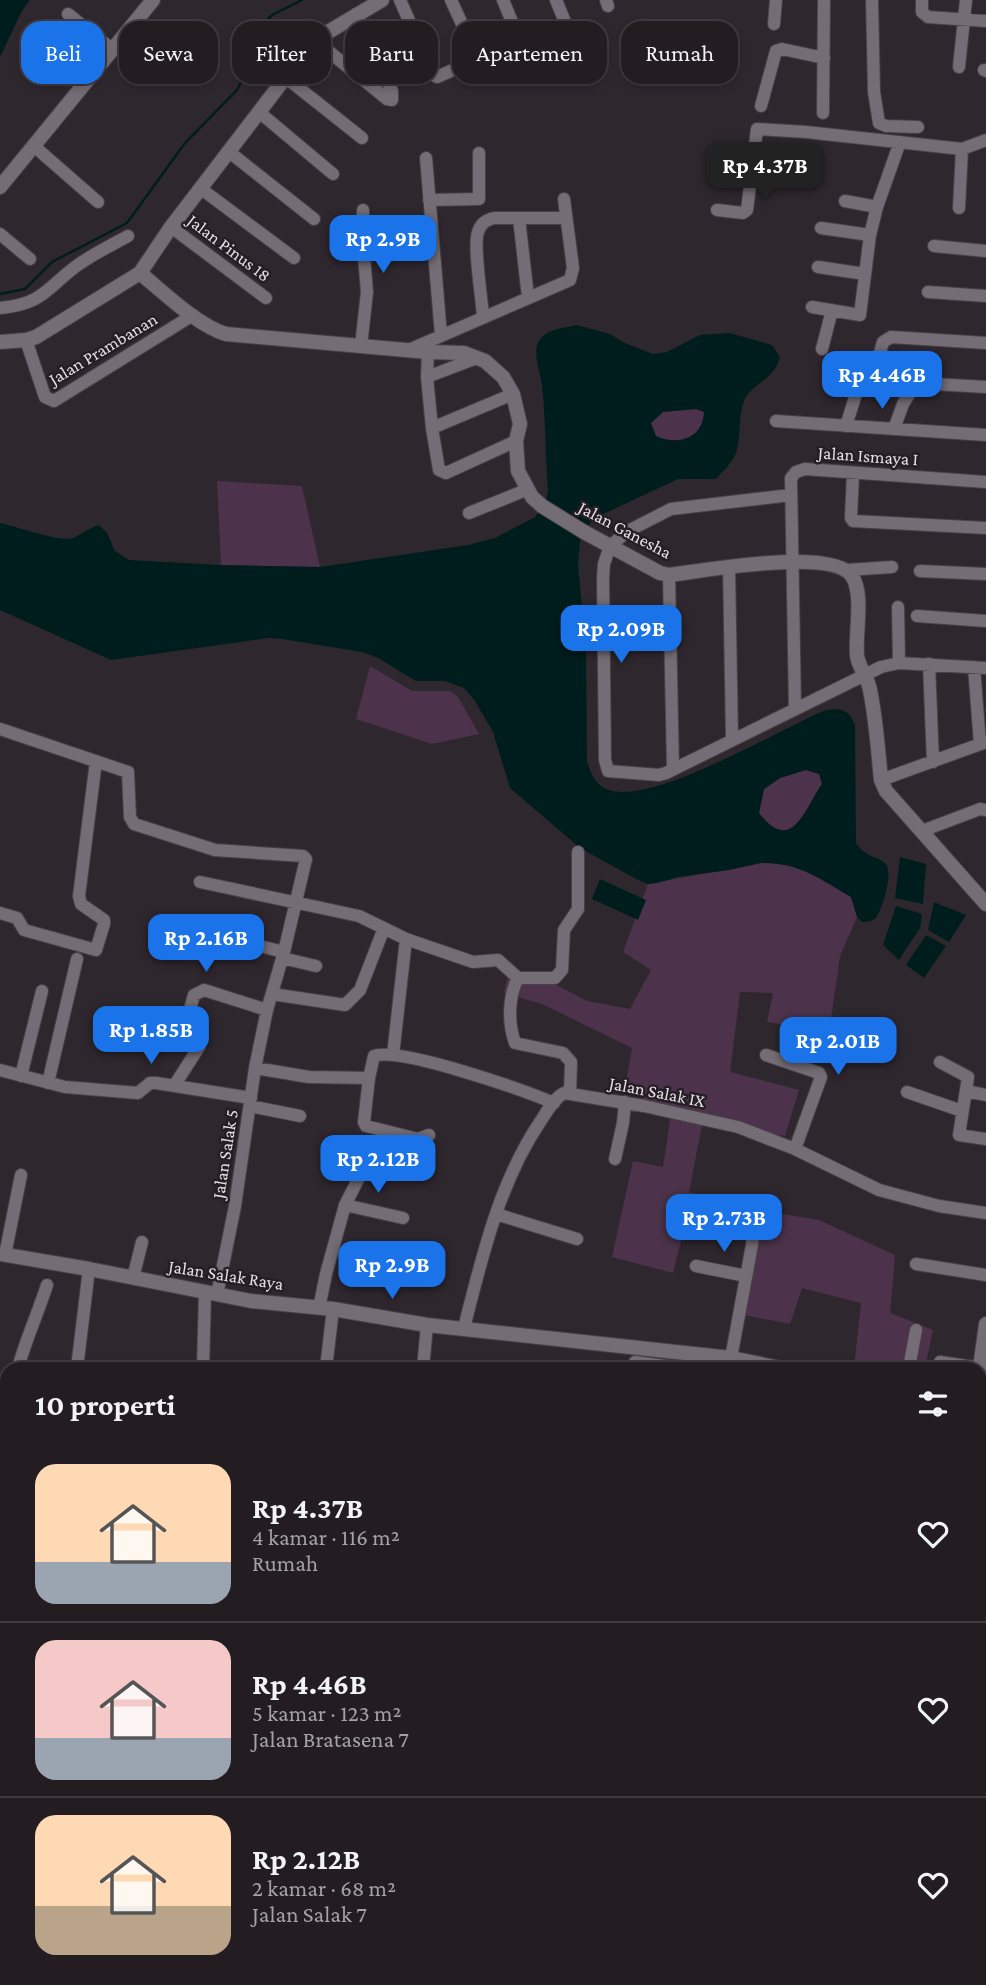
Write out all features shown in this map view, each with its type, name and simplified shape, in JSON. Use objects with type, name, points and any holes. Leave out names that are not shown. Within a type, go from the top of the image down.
[{"type":"street","points":[[1,185],[35,147],[153,0]]},
{"type":"street","points":[[331,31],[383,0]]},
{"type":"street","points":[[400,0],[433,75],[439,77],[478,59],[451,0]]},
{"type":"street","points":[[503,0],[512,21]]},
{"type":"street","points":[[556,0],[565,21]]},
{"type":"street","points":[[774,24],[776,0]]},
{"type":"street","points":[[823,113],[824,0]]},
{"type":"street","points":[[872,0],[874,92],[878,123],[886,126],[918,127]]},
{"type":"street","points":[[922,0],[922,12],[928,17],[986,21]]},
{"type":"street","points":[[959,67],[966,0]]},
{"type":"street","points":[[68,14],[113,50]]},
{"type":"street","points":[[331,53],[387,99],[392,100],[392,91],[356,14]]},
{"type":"street","points":[[761,106],[776,51],[782,49],[824,58]]},
{"type":"street","points":[[0,342],[36,337],[140,273],[171,226],[280,84]]},
{"type":"street","points":[[294,84],[362,138]]},
{"type":"street","points":[[258,112],[333,174]]},
{"type":"street","points":[[717,211],[743,213],[747,210],[757,129],[962,149],[986,140]]},
{"type":"street","points":[[812,307],[860,315],[870,235],[900,142]]},
{"type":"street","points":[[35,147],[98,202]]},
{"type":"street","points":[[959,208],[962,149]]},
{"type":"street","points":[[228,151],[314,219]]},
{"type":"street","points":[[429,200],[480,199],[479,153]]},
{"type":"street","points":[[426,158],[441,335]]},
{"type":"street","points":[[200,188],[293,258]]},
{"type":"street","points":[[411,349],[570,280],[572,276],[564,199]]},
{"type":"street","points":[[845,201],[877,207]]},
{"type":"street","points":[[361,346],[367,292],[363,210]]},
{"type":"street","points":[[519,218],[528,297]]},
{"type":"street","points":[[483,317],[478,232],[486,220],[566,218]]},
{"type":"street","name":"Jalan Pinus 18","points":[[171,226],[266,298]]},
{"type":"street","points":[[821,228],[870,235]]},
{"type":"street","points":[[0,234],[30,260]]},
{"type":"street","points":[[0,308],[32,302],[83,261],[128,236]]},
{"type":"street","points":[[933,246],[986,251]]},
{"type":"street","points":[[818,267],[865,274]]},
{"type":"street","points":[[140,273],[218,332],[464,353],[496,369],[513,394],[520,424],[516,441],[518,471],[527,490],[469,513]]},
{"type":"street","points":[[928,292],[986,296]]},
{"type":"street","points":[[822,349],[832,310]]},
{"type":"street","name":"Jalan Prambanan","points":[[26,340],[45,397],[54,401],[193,315]]},
{"type":"street","points":[[875,370],[883,342],[891,337],[986,343]]},
{"type":"street","points":[[428,352],[427,377],[439,470],[446,472],[516,441]]},
{"type":"street","points":[[427,377],[477,358]]},
{"type":"street","points":[[846,426],[860,381],[865,373],[875,370],[916,383],[986,387]]},
{"type":"street","points":[[894,429],[903,404],[916,383]]},
{"type":"street","points":[[432,428],[513,394]]},
{"type":"street","points":[[776,421],[986,435]]},
{"type":"street","name":"Jalan Ismaya I","points":[[791,495],[791,478],[796,472],[805,469],[986,482]]},
{"type":"street","points":[[853,473],[853,521],[986,528]]},
{"type":"street","name":"Jalan Ganesha","points":[[527,490],[542,506],[660,573],[669,575],[792,561],[825,563],[846,570]]},
{"type":"street","points":[[795,708],[791,495],[671,509],[628,531],[610,546],[603,578],[606,767],[612,773],[659,775],[673,769],[795,708],[864,673],[899,663],[980,667],[983,743],[881,780]]},
{"type":"street","points":[[729,567],[733,739]]},
{"type":"street","points":[[846,570],[892,567]]},
{"type":"street","points":[[846,570],[857,590],[857,656],[870,688],[881,780],[886,791],[986,904]]},
{"type":"street","points":[[920,572],[986,574]]},
{"type":"street","points":[[669,575],[673,769]]},
{"type":"street","points":[[898,607],[899,663]]},
{"type":"street","points":[[917,616],[986,621]]},
{"type":"street","points":[[929,664],[933,762]]},
{"type":"street","points":[[0,729],[96,761],[79,896],[81,904],[104,920],[104,925],[96,950],[24,930],[17,918],[0,913]]},
{"type":"street","name":"Jalan Salak 5","points":[[96,761],[128,772],[130,817],[134,824],[215,850],[303,856],[306,861],[267,1010],[255,1068],[235,1206],[211,1294],[204,1362]]},
{"type":"street","points":[[922,831],[980,809],[986,810]]},
{"type":"street","points":[[200,881],[359,916],[406,939],[473,962],[498,960],[518,978],[555,978],[562,970],[564,930],[578,909],[578,852]]},
{"type":"street","points":[[182,927],[316,965]]},
{"type":"street","points":[[272,993],[345,1005],[360,990],[384,928]]},
{"type":"street","points":[[393,1055],[406,939]]},
{"type":"street","points":[[47,1083],[78,959]]},
{"type":"street","points":[[464,1328],[496,1214],[519,1156],[554,1102],[560,1096],[570,1093],[571,1062],[563,1053],[515,1043],[509,1027],[513,988],[518,978]]},
{"type":"street","points":[[185,1027],[194,995],[198,991],[204,990],[267,1010]]},
{"type":"street","points":[[21,1076],[41,991]]},
{"type":"street","points":[[174,1086],[199,1047]]},
{"type":"street","points":[[429,1135],[418,1139],[366,1126],[364,1122],[374,1056],[393,1055],[434,1063],[518,1087],[554,1102]]},
{"type":"street","points":[[766,1055],[819,1073],[821,1077],[795,1149]]},
{"type":"street","points":[[940,1062],[968,1077],[959,1135],[986,1139]]},
{"type":"street","points":[[255,1068],[309,1077],[369,1079]]},
{"type":"street","points":[[0,1070],[65,1087],[138,1093],[150,1083],[174,1086],[251,1102],[300,1116]]},
{"type":"street","points":[[966,1091],[986,1095]]},
{"type":"street","points":[[906,1092],[962,1111]]},
{"type":"street","name":"Jalan Salak IX","points":[[570,1093],[738,1127],[795,1149],[879,1190],[939,1206],[986,1213]]},
{"type":"street","points":[[615,1159],[625,1102]]},
{"type":"street","points":[[326,1362],[326,1274],[345,1205],[368,1160]]},
{"type":"street","points":[[3,1254],[21,1175]]},
{"type":"street","points":[[345,1205],[403,1218]]},
{"type":"street","points":[[496,1214],[577,1239]]},
{"type":"street","points":[[731,1358],[753,1233],[748,1217]]},
{"type":"street","points":[[133,1278],[142,1242]]},
{"type":"street","name":"Jalan Salak Raya","points":[[3,1254],[211,1294],[713,1362],[731,1358],[751,1362]]},
{"type":"street","points":[[916,1264],[986,1275]]},
{"type":"street","points":[[696,1266],[746,1276]]},
{"type":"street","points":[[78,1362],[89,1269]]},
{"type":"street","points":[[20,1362],[47,1285]]},
{"type":"street","points":[[981,1362],[986,1324]]},
{"type":"street","points":[[424,1362],[427,1325]]},
{"type":"street","points":[[910,1362],[916,1330]]},
{"type":"shaded area","points":[[0,0],[30,0],[0,57]]},
{"type":"shaded area","points":[[577,325],[610,334],[653,354],[667,352],[700,335],[730,333],[772,345],[780,357],[769,376],[753,388],[745,399],[736,453],[716,479],[678,479],[597,517],[581,532],[578,564],[586,651],[587,761],[592,775],[600,785],[609,790],[630,792],[656,786],[717,763],[826,710],[844,711],[855,725],[856,843],[864,852],[885,863],[888,871],[884,899],[873,920],[862,922],[857,917],[851,897],[809,873],[787,865],[761,863],[648,884],[580,848],[510,788],[493,732],[475,701],[464,688],[445,681],[416,681],[378,658],[362,652],[269,638],[111,660],[0,610],[0,523],[67,539],[99,525],[107,533],[115,551],[129,560],[221,565],[320,567],[468,545],[495,538],[535,517],[545,505],[548,491],[544,412],[536,349],[541,338],[553,330]],"holes":[[[696,409],[704,412],[703,421],[694,434],[680,440],[656,436],[651,423],[663,412]],[[806,770],[819,774],[822,784],[803,815],[789,829],[780,830],[770,825],[759,813],[764,789],[780,778]]]},
{"type":"shaded area","points":[[696,409],[704,412],[703,421],[694,434],[680,440],[656,436],[650,423],[663,412]]},
{"type":"shaded area","points":[[217,481],[302,486],[320,567],[221,565]]},
{"type":"shaded area","points":[[370,666],[412,691],[450,691],[458,697],[479,734],[432,744],[356,719]]},
{"type":"shaded area","points":[[806,770],[819,774],[822,784],[803,815],[789,829],[780,830],[770,825],[759,813],[764,789],[780,778]]},
{"type":"shaded area","points":[[900,857],[926,864],[923,904],[895,898]]},
{"type":"shaded area","points":[[761,863],[775,863],[819,878],[851,897],[857,917],[840,956],[829,1032],[767,1022],[773,993],[740,992],[730,1072],[799,1090],[785,1136],[703,1120],[689,1192],[759,1210],[819,1220],[895,1255],[890,1313],[933,1330],[926,1362],[855,1362],[861,1303],[802,1288],[790,1324],[739,1314],[753,1238],[685,1224],[673,1273],[612,1257],[633,1161],[663,1167],[672,1107],[649,1104],[626,1082],[632,1048],[542,1004],[504,993],[509,969],[545,979],[587,1001],[630,1009],[651,970],[623,952],[648,884]]},
{"type":"shaded area","points":[[600,879],[646,900],[638,920],[592,899]]},
{"type":"shaded area","points":[[934,902],[966,915],[949,942],[928,930]]},
{"type":"shaded area","points":[[896,906],[922,914],[920,928],[899,960],[883,945]]},
{"type":"shaded area","points":[[926,935],[946,946],[924,978],[906,965]]},
{"type":"shaded area","points":[[986,1336],[986,1362],[981,1362]]},
{"type":"waterway","points":[[0,294],[25,289],[52,262],[127,223],[185,143],[237,90],[250,64],[263,24],[272,15],[302,0]]}]
